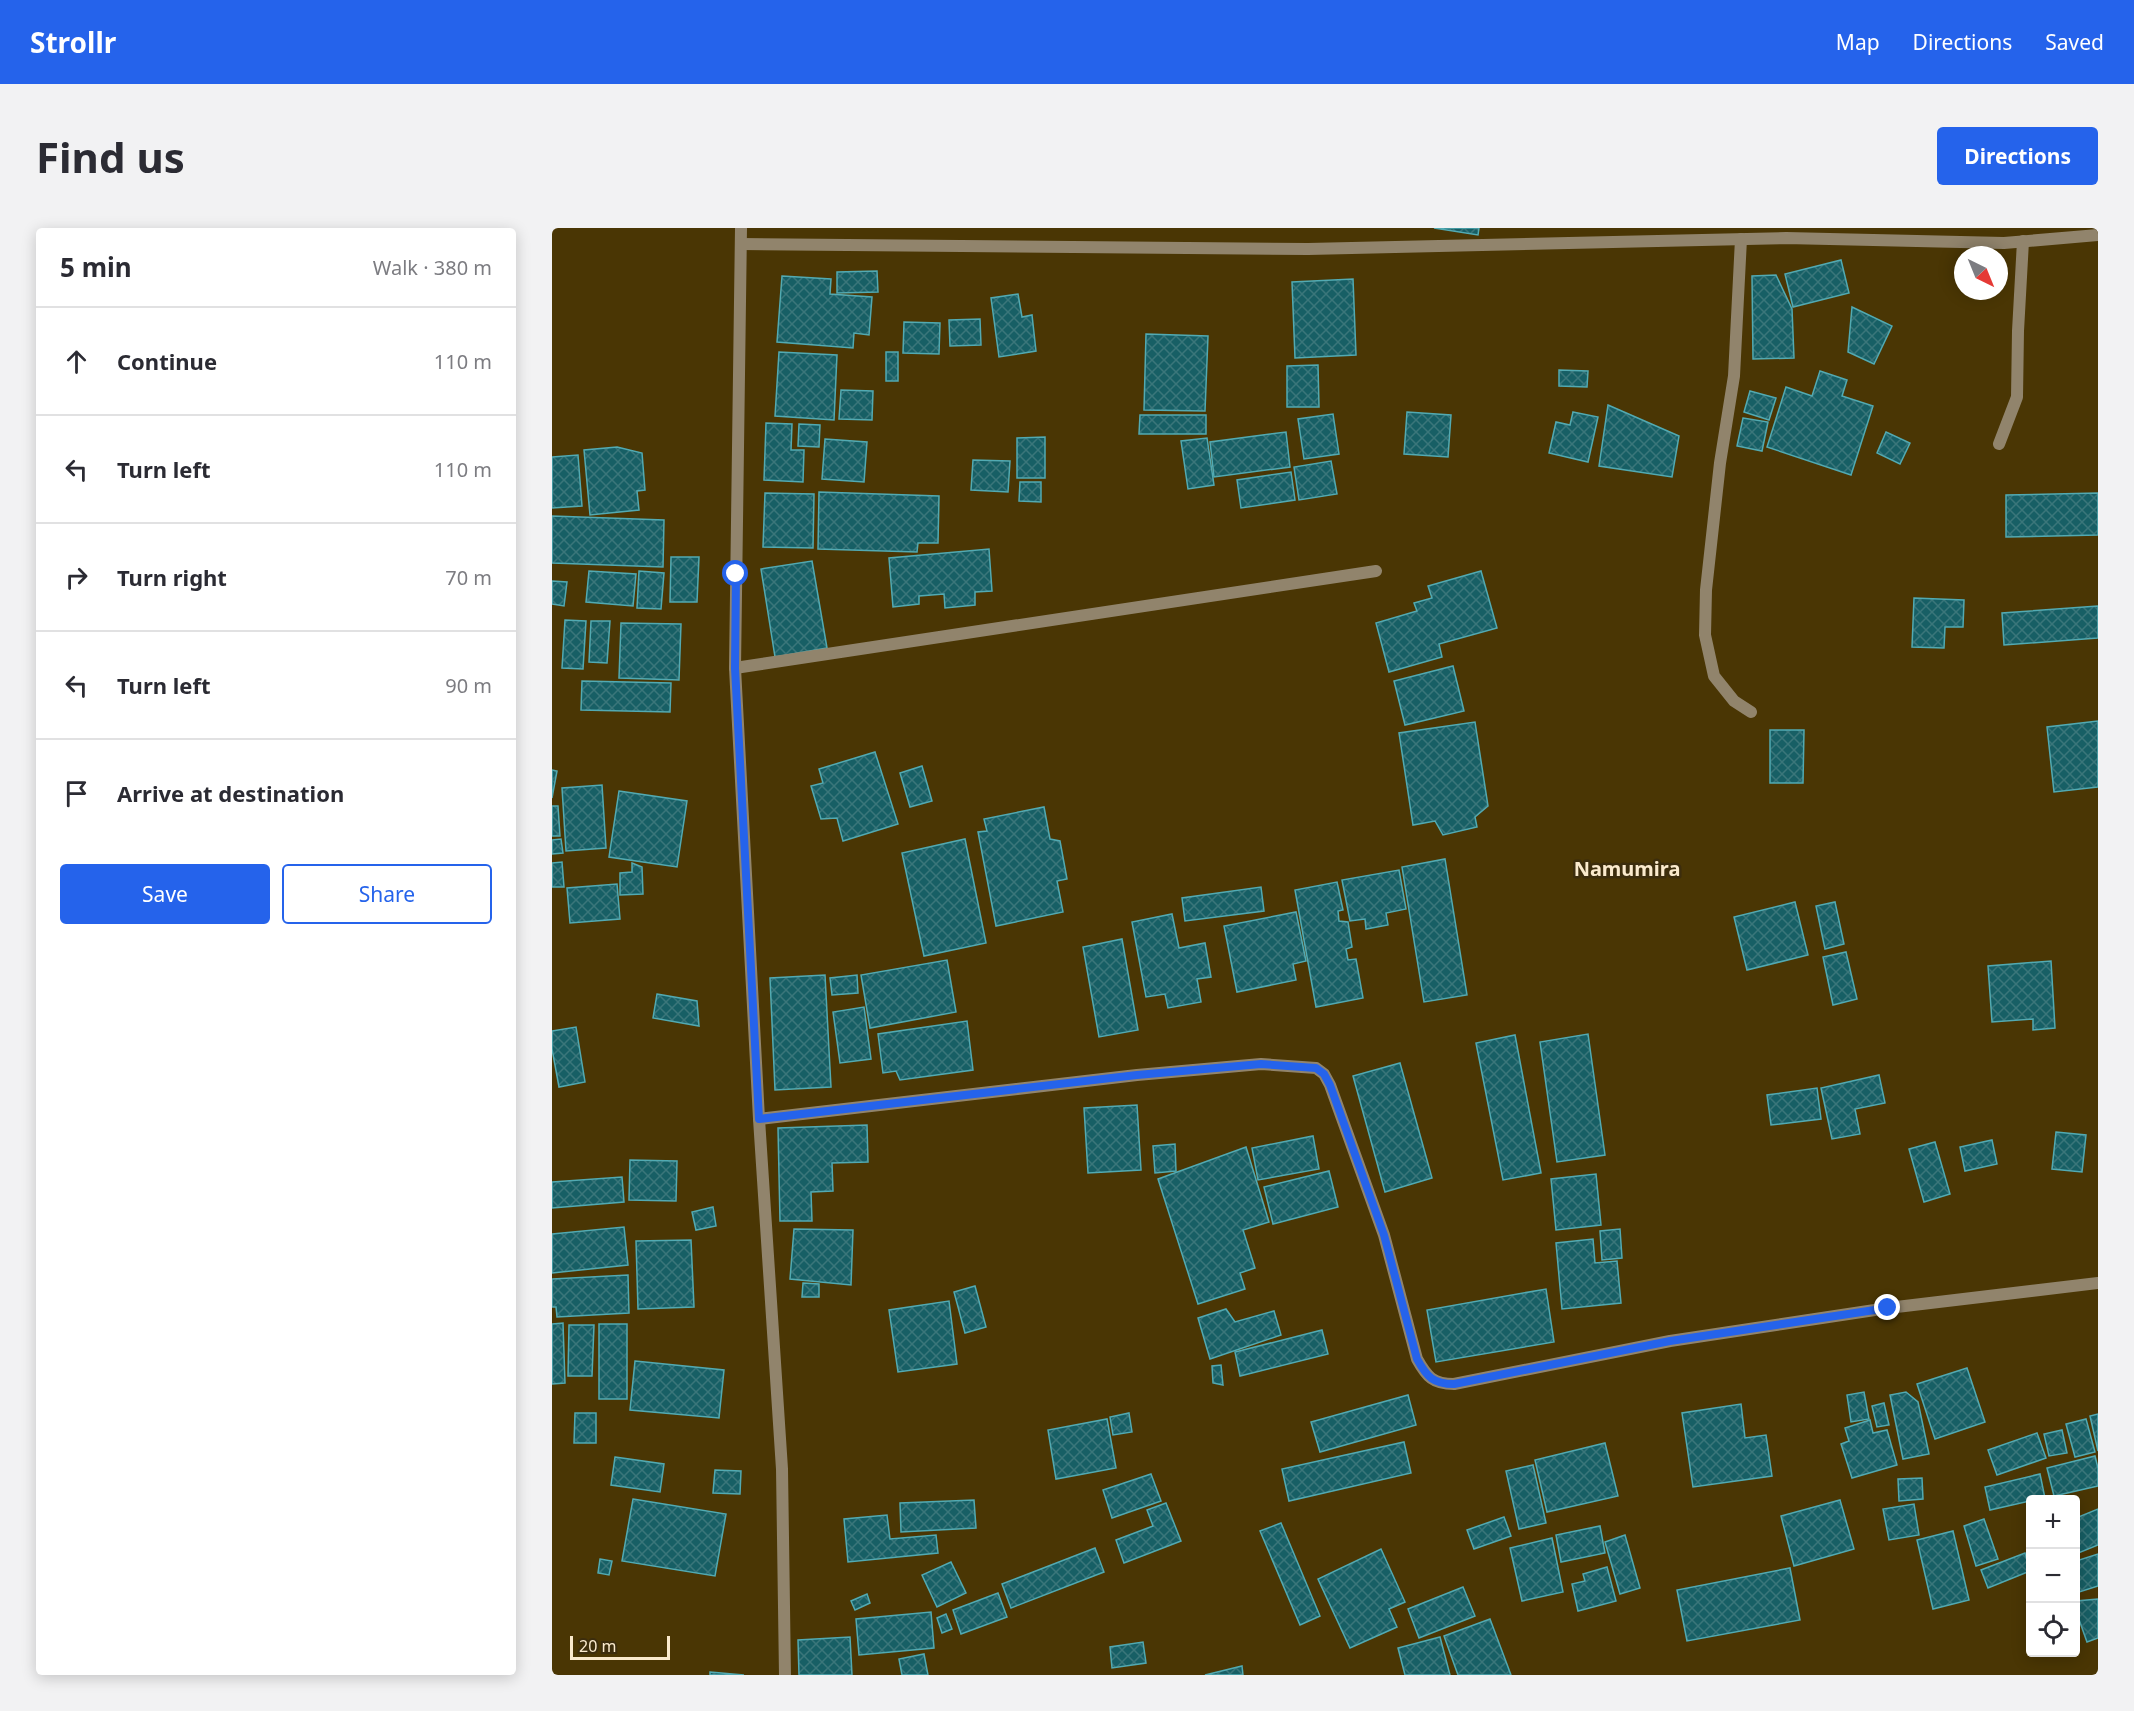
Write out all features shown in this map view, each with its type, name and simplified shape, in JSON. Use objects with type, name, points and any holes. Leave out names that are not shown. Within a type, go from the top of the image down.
[{"type":"street","points":[[741,228],[735,668],[759,1119],[782,1469],[785,1675]]},
{"type":"street","points":[[741,244],[1308,249],[1786,238],[2004,243],[2098,235]]},
{"type":"street","points":[[1741,239],[1734,376],[1720,463],[1706,590],[1705,635],[1714,676],[1734,701],[1751,712]]},
{"type":"street","points":[[1999,444],[2017,397],[2023,241]]},
{"type":"street","points":[[735,668],[1376,571]]},
{"type":"street","points":[[759,1119],[1137,1075],[1261,1064],[1316,1068],[1324,1074],[1330,1085],[1384,1235],[1417,1359],[1423,1370],[1440,1384],[1454,1384],[1670,1341],[1888,1308],[2098,1282]]},
{"type":"building","points":[[1434,228],[1479,228],[1478,235]]},
{"type":"building","points":[[1841,260],[1849,293],[1793,307],[1785,274]]},
{"type":"building","points":[[877,271],[878,292],[837,293],[837,272]]},
{"type":"building","points":[[1776,275],[1792,309],[1794,358],[1753,359],[1752,276]]},
{"type":"building","points":[[782,276],[831,279],[830,294],[872,297],[869,335],[854,333],[853,348],[777,342]]},
{"type":"building","points":[[1353,279],[1356,355],[1295,358],[1292,282]]},
{"type":"building","points":[[1018,294],[1022,317],[1032,315],[1036,351],[999,357],[991,298]]},
{"type":"building","points":[[1852,307],[1892,326],[1874,364],[1848,352]]},
{"type":"building","points":[[980,319],[981,345],[950,346],[949,320]]},
{"type":"building","points":[[904,322],[940,323],[939,354],[903,353]]},
{"type":"building","points":[[1146,334],[1208,336],[1205,411],[1144,410]]},
{"type":"building","points":[[779,352],[837,355],[834,420],[775,416]]},
{"type":"building","points":[[886,352],[898,352],[898,381],[886,381]]},
{"type":"building","points":[[1318,365],[1319,407],[1287,407],[1287,366]]},
{"type":"building","points":[[1559,370],[1588,371],[1587,387],[1559,386]]},
{"type":"building","points":[[1820,371],[1847,380],[1842,396],[1873,406],[1851,475],[1767,447],[1786,387],[1812,396]]},
{"type":"building","points":[[841,390],[873,391],[872,420],[839,419]]},
{"type":"building","points":[[1750,391],[1776,398],[1769,420],[1744,412]]},
{"type":"building","points":[[1608,405],[1679,436],[1672,477],[1599,466]]},
{"type":"building","points":[[1407,412],[1451,415],[1448,457],[1404,454]]},
{"type":"building","points":[[1573,412],[1598,417],[1588,462],[1549,453],[1556,422],[1570,425]]},
{"type":"building","points":[[1333,414],[1339,454],[1304,459],[1298,419]]},
{"type":"building","points":[[1140,415],[1206,415],[1206,434],[1139,434]]},
{"type":"building","points":[[1743,418],[1768,422],[1762,451],[1737,446]]},
{"type":"building","points":[[766,423],[792,424],[791,450],[804,450],[803,482],[764,480]]},
{"type":"building","points":[[799,424],[820,425],[819,447],[798,446]]},
{"type":"building","points":[[1286,432],[1290,467],[1214,477],[1210,442]]},
{"type":"building","points":[[1886,432],[1910,443],[1900,464],[1877,453]]},
{"type":"building","points":[[1045,437],[1045,478],[1017,478],[1017,438]]},
{"type":"building","points":[[1207,438],[1214,485],[1188,489],[1181,441]]},
{"type":"building","points":[[825,439],[867,442],[864,482],[822,479]]},
{"type":"building","points":[[617,447],[642,453],[645,490],[637,491],[639,510],[590,515],[584,450]]},
{"type":"building","points":[[578,455],[582,506],[552,508],[552,457]]},
{"type":"building","points":[[973,460],[1010,461],[1008,492],[971,490]]},
{"type":"building","points":[[1331,461],[1337,494],[1299,500],[1294,467]]},
{"type":"building","points":[[1291,472],[1295,500],[1241,508],[1237,480]]},
{"type":"building","points":[[1020,482],[1041,482],[1041,502],[1019,501]]},
{"type":"building","points":[[819,492],[939,496],[938,543],[918,543],[917,552],[818,549]]},
{"type":"building","points":[[765,493],[814,494],[813,548],[763,547]]},
{"type":"building","points":[[2098,493],[2098,535],[2006,537],[2006,495]]},
{"type":"building","points":[[552,516],[664,520],[663,567],[552,563]]},
{"type":"building","points":[[989,549],[992,591],[975,592],[975,605],[945,608],[944,594],[919,596],[919,604],[893,607],[889,558]]},
{"type":"building","points":[[671,557],[699,557],[697,602],[670,602]]},
{"type":"building","points":[[812,561],[827,648],[775,657],[761,569]]},
{"type":"building","points":[[589,571],[636,574],[633,606],[586,602]]},
{"type":"building","points":[[639,571],[664,573],[661,609],[637,608]]},
{"type":"building","points":[[1481,571],[1497,628],[1439,644],[1442,657],[1389,672],[1376,623],[1417,611],[1414,603],[1432,598],[1428,586]]},
{"type":"building","points":[[552,581],[567,582],[564,606],[552,604]]},
{"type":"building","points":[[1914,598],[1964,600],[1963,627],[1945,627],[1944,648],[1912,647]]},
{"type":"building","points":[[2098,606],[2098,638],[2004,645],[2002,613]]},
{"type":"building","points":[[565,620],[586,621],[583,669],[562,668]]},
{"type":"building","points":[[591,621],[610,621],[607,663],[589,662]]},
{"type":"building","points":[[621,623],[681,624],[679,680],[619,678]]},
{"type":"building","points":[[1453,666],[1464,711],[1405,725],[1394,681]]},
{"type":"building","points":[[582,681],[671,683],[670,712],[581,710]]},
{"type":"building","points":[[2098,721],[2098,787],[2054,792],[2047,727]]},
{"type":"building","points":[[1475,722],[1488,806],[1475,817],[1477,827],[1443,835],[1435,821],[1413,825],[1399,733]]},
{"type":"building","points":[[1770,730],[1804,730],[1803,783],[1770,783]]},
{"type":"building","points":[[875,752],[898,824],[843,841],[837,818],[821,819],[811,786],[823,783],[819,769]]},
{"type":"building","points":[[922,766],[932,801],[910,807],[900,773]]},
{"type":"building","points":[[552,770],[557,771],[552,798]]},
{"type":"building","points":[[602,785],[606,848],[566,851],[562,788]]},
{"type":"building","points":[[619,791],[687,801],[677,867],[609,857]]},
{"type":"building","points":[[552,806],[558,806],[560,836],[552,836]]},
{"type":"building","points":[[1044,807],[1050,839],[1060,841],[1067,879],[1057,881],[1063,912],[996,926],[978,832],[987,831],[984,819]]},
{"type":"building","points":[[561,839],[563,853],[552,854],[552,840]]},
{"type":"building","points":[[965,839],[986,943],[924,956],[902,853]]},
{"type":"building","points":[[1445,859],[1467,995],[1424,1002],[1402,867]]},
{"type":"building","points":[[562,862],[564,887],[552,887],[552,863]]},
{"type":"building","points":[[632,863],[642,867],[643,894],[620,895],[620,873],[632,872]]},
{"type":"building","points":[[1399,870],[1406,909],[1386,913],[1388,925],[1366,929],[1365,919],[1350,921],[1342,880]]},
{"type":"building","points":[[1337,882],[1343,910],[1338,911],[1339,921],[1348,922],[1352,947],[1346,949],[1348,960],[1356,959],[1363,998],[1316,1007],[1295,890]]},
{"type":"building","points":[[617,884],[620,919],[570,923],[567,888]]},
{"type":"building","points":[[1261,887],[1264,911],[1185,921],[1182,898]]},
{"type":"building","points":[[1795,902],[1808,955],[1747,970],[1734,917]]},
{"type":"building","points":[[1835,902],[1844,944],[1825,949],[1816,906]]},
{"type":"building","points":[[1296,912],[1306,961],[1293,964],[1296,980],[1237,992],[1224,926]]},
{"type":"building","points":[[1172,914],[1179,948],[1205,943],[1211,977],[1197,979],[1201,1002],[1168,1008],[1165,994],[1146,997],[1132,922]]},
{"type":"building","points":[[1122,939],[1138,1030],[1099,1037],[1083,947]]},
{"type":"building","points":[[1846,952],[1857,999],[1833,1005],[1823,957]]},
{"type":"building","points":[[947,960],[956,1012],[870,1028],[861,975]]},
{"type":"building","points":[[2051,961],[2055,1028],[2033,1030],[2033,1019],[1992,1022],[1988,966]]},
{"type":"building","points":[[825,975],[831,1087],[775,1090],[770,978]]},
{"type":"building","points":[[857,975],[858,993],[832,995],[830,978]]},
{"type":"building","points":[[657,994],[697,1001],[699,1026],[653,1018]]},
{"type":"building","points":[[864,1007],[871,1059],[840,1063],[833,1012]]},
{"type":"building","points":[[967,1021],[973,1070],[900,1080],[896,1071],[883,1073],[878,1034]]},
{"type":"building","points":[[576,1027],[585,1082],[559,1087],[552,1049],[552,1031]]},
{"type":"building","points":[[1588,1034],[1605,1155],[1557,1162],[1540,1042]]},
{"type":"building","points":[[1515,1035],[1541,1173],[1503,1180],[1476,1043]]},
{"type":"building","points":[[1400,1063],[1432,1178],[1385,1192],[1353,1076]]},
{"type":"building","points":[[1879,1075],[1885,1103],[1855,1109],[1860,1134],[1832,1139],[1821,1088]]},
{"type":"building","points":[[1817,1088],[1821,1119],[1771,1125],[1767,1095]]},
{"type":"building","points":[[1137,1105],[1141,1170],[1088,1173],[1084,1108]]},
{"type":"building","points":[[867,1125],[868,1162],[832,1163],[833,1191],[811,1192],[812,1221],[780,1221],[778,1128]]},
{"type":"building","points":[[2056,1132],[2086,1135],[2082,1172],[2052,1169]]},
{"type":"building","points":[[1313,1136],[1319,1169],[1258,1180],[1252,1148]]},
{"type":"building","points":[[1992,1140],[1997,1164],[1965,1171],[1960,1147]]},
{"type":"building","points":[[1935,1142],[1950,1194],[1924,1202],[1909,1149]]},
{"type":"building","points":[[1175,1144],[1176,1171],[1155,1173],[1153,1146]]},
{"type":"building","points":[[1246,1147],[1269,1222],[1243,1230],[1255,1268],[1240,1273],[1245,1289],[1198,1304],[1158,1179]]},
{"type":"building","points":[[630,1160],[677,1161],[676,1201],[629,1200]]},
{"type":"building","points":[[1329,1171],[1338,1207],[1273,1224],[1264,1187]]},
{"type":"building","points":[[1596,1174],[1601,1225],[1556,1230],[1551,1179]]},
{"type":"building","points":[[622,1177],[624,1202],[552,1208],[552,1182]]},
{"type":"building","points":[[713,1207],[716,1226],[696,1230],[692,1212]]},
{"type":"building","points":[[624,1227],[628,1265],[552,1273],[552,1234]]},
{"type":"building","points":[[794,1229],[853,1230],[851,1285],[790,1279]]},
{"type":"building","points":[[1620,1229],[1622,1258],[1602,1260],[1600,1231]]},
{"type":"building","points":[[1593,1239],[1595,1263],[1617,1261],[1621,1303],[1562,1309],[1556,1243]]},
{"type":"building","points":[[691,1240],[694,1307],[638,1309],[636,1241]]},
{"type":"building","points":[[628,1275],[629,1313],[557,1317],[556,1307],[552,1307],[552,1279]]},
{"type":"building","points":[[803,1283],[819,1284],[819,1297],[802,1297]]},
{"type":"building","points":[[975,1286],[986,1327],[965,1333],[954,1292]]},
{"type":"building","points":[[1546,1289],[1554,1342],[1436,1362],[1427,1310]]},
{"type":"building","points":[[949,1301],[957,1364],[898,1372],[889,1310]]},
{"type":"building","points":[[1226,1309],[1235,1322],[1274,1311],[1281,1335],[1210,1359],[1198,1318]]},
{"type":"building","points":[[563,1323],[565,1383],[552,1384],[552,1324]]},
{"type":"building","points":[[599,1324],[627,1324],[627,1399],[599,1399]]},
{"type":"building","points":[[569,1325],[594,1325],[592,1376],[568,1376]]},
{"type":"building","points":[[1322,1330],[1328,1354],[1240,1376],[1235,1352]]},
{"type":"building","points":[[635,1361],[724,1370],[719,1418],[630,1410]]},
{"type":"building","points":[[1221,1365],[1223,1385],[1213,1383],[1212,1366]]},
{"type":"building","points":[[1967,1368],[1985,1422],[1935,1439],[1917,1384]]},
{"type":"building","points":[[1864,1392],[1869,1419],[1851,1422],[1847,1395]]},
{"type":"building","points":[[1906,1392],[1918,1402],[1929,1454],[1903,1459],[1890,1395]]},
{"type":"building","points":[[1408,1395],[1416,1425],[1320,1452],[1311,1422]]},
{"type":"building","points":[[1884,1403],[1889,1425],[1877,1427],[1872,1406]]},
{"type":"building","points":[[1741,1404],[1745,1438],[1766,1435],[1772,1476],[1693,1487],[1682,1413]]},
{"type":"building","points":[[575,1413],[596,1413],[596,1443],[574,1443]]},
{"type":"building","points":[[1129,1413],[1132,1432],[1113,1435],[1110,1417]]},
{"type":"building","points":[[2098,1414],[2098,1451],[2090,1416]]},
{"type":"building","points":[[1107,1419],[1116,1468],[1056,1479],[1048,1430]]},
{"type":"building","points":[[2086,1419],[2095,1452],[2075,1457],[2066,1424]]},
{"type":"building","points":[[1870,1420],[1873,1433],[1887,1430],[1897,1465],[1852,1478],[1841,1444],[1849,1441],[1845,1428]]},
{"type":"building","points":[[2062,1430],[2067,1453],[2049,1456],[2044,1434]]},
{"type":"building","points":[[2037,1433],[2046,1458],[1997,1475],[1988,1450]]},
{"type":"building","points":[[1404,1442],[1411,1473],[1289,1501],[1282,1469]]},
{"type":"building","points":[[1605,1443],[1618,1496],[1547,1512],[1535,1460]]},
{"type":"building","points":[[2095,1456],[2098,1486],[2054,1495],[2047,1468]]},
{"type":"building","points":[[615,1457],[664,1464],[660,1492],[611,1485]]},
{"type":"building","points":[[1533,1465],[1546,1523],[1519,1529],[1506,1471]]},
{"type":"building","points":[[715,1470],[741,1471],[740,1494],[713,1493]]},
{"type":"building","points":[[1151,1474],[1161,1501],[1112,1518],[1103,1490]]},
{"type":"building","points":[[2040,1474],[2044,1495],[2026,1495],[2026,1502],[1990,1510],[1985,1487]]},
{"type":"building","points":[[1922,1478],[1923,1499],[1899,1501],[1898,1479]]},
{"type":"building","points":[[633,1499],[726,1514],[715,1576],[622,1561]]},
{"type":"building","points":[[974,1500],[976,1528],[901,1532],[900,1503]]},
{"type":"building","points":[[1840,1500],[1854,1549],[1794,1566],[1781,1516]]},
{"type":"building","points":[[1166,1503],[1181,1541],[1124,1563],[1116,1540],[1153,1526],[1147,1510]]},
{"type":"building","points":[[1914,1504],[1919,1535],[1889,1540],[1883,1509]]},
{"type":"building","points":[[2098,1509],[2098,1545],[2080,1552],[2080,1549],[2080,1516]]},
{"type":"building","points":[[887,1515],[890,1539],[936,1535],[938,1553],[848,1562],[844,1519]]},
{"type":"building","points":[[1504,1517],[1511,1536],[1474,1549],[1467,1530]]},
{"type":"building","points":[[1984,1519],[1998,1559],[1976,1566],[1964,1526]]},
{"type":"building","points":[[1281,1523],[1320,1616],[1300,1625],[1260,1531]]},
{"type":"building","points":[[1600,1526],[1605,1553],[1561,1562],[1556,1535]]},
{"type":"building","points":[[1953,1531],[1969,1600],[1933,1609],[1917,1540]]},
{"type":"building","points":[[1625,1535],[1640,1588],[1620,1594],[1605,1542]]},
{"type":"building","points":[[1552,1538],[1563,1592],[1522,1601],[1510,1548]]},
{"type":"building","points":[[1095,1548],[1104,1572],[1011,1608],[1002,1584]]},
{"type":"building","points":[[1381,1549],[1405,1602],[1389,1609],[1397,1627],[1350,1648],[1318,1579]]},
{"type":"building","points":[[2025,1553],[2026,1573],[1988,1588],[1981,1570]]},
{"type":"building","points":[[2098,1554],[2098,1586],[2080,1592],[2080,1560]]},
{"type":"building","points":[[600,1559],[612,1561],[609,1575],[598,1573]]},
{"type":"building","points":[[951,1562],[966,1593],[937,1607],[922,1575]]},
{"type":"building","points":[[1607,1567],[1616,1601],[1578,1611],[1572,1584],[1585,1581],[1583,1574]]},
{"type":"building","points":[[1790,1568],[1800,1620],[1687,1641],[1677,1590]]},
{"type":"building","points":[[1463,1587],[1475,1616],[1419,1638],[1408,1609]]},
{"type":"building","points":[[998,1593],[1007,1617],[961,1634],[953,1610]]},
{"type":"building","points":[[867,1594],[870,1603],[855,1610],[851,1601]]},
{"type":"building","points":[[2098,1599],[2098,1638],[2087,1642],[2080,1622],[2080,1601]]},
{"type":"building","points":[[931,1612],[934,1648],[859,1655],[856,1619]]},
{"type":"building","points":[[946,1614],[952,1629],[942,1633],[937,1618]]},
{"type":"building","points":[[1490,1619],[1511,1675],[1458,1675],[1444,1636]]},
{"type":"building","points":[[850,1637],[852,1675],[799,1675],[798,1640]]},
{"type":"building","points":[[1440,1637],[1450,1675],[1405,1675],[1398,1648]]},
{"type":"building","points":[[1143,1642],[1146,1663],[1112,1668],[1110,1647]]},
{"type":"building","points":[[924,1654],[928,1675],[902,1675],[899,1659]]},
{"type":"building","points":[[1242,1666],[1243,1675],[1205,1675]]},
{"type":"building","points":[[710,1672],[744,1675],[710,1675]]},
{"type":"district","name":"Namumira","points":[[1627,869]]},
{"type":"route","points":[[736,574],[735,668],[759,1119],[1137,1075],[1261,1064],[1316,1068],[1324,1074],[1330,1085],[1384,1235],[1417,1359],[1423,1370],[1440,1384],[1454,1384],[1670,1341],[1888,1308]]}]
